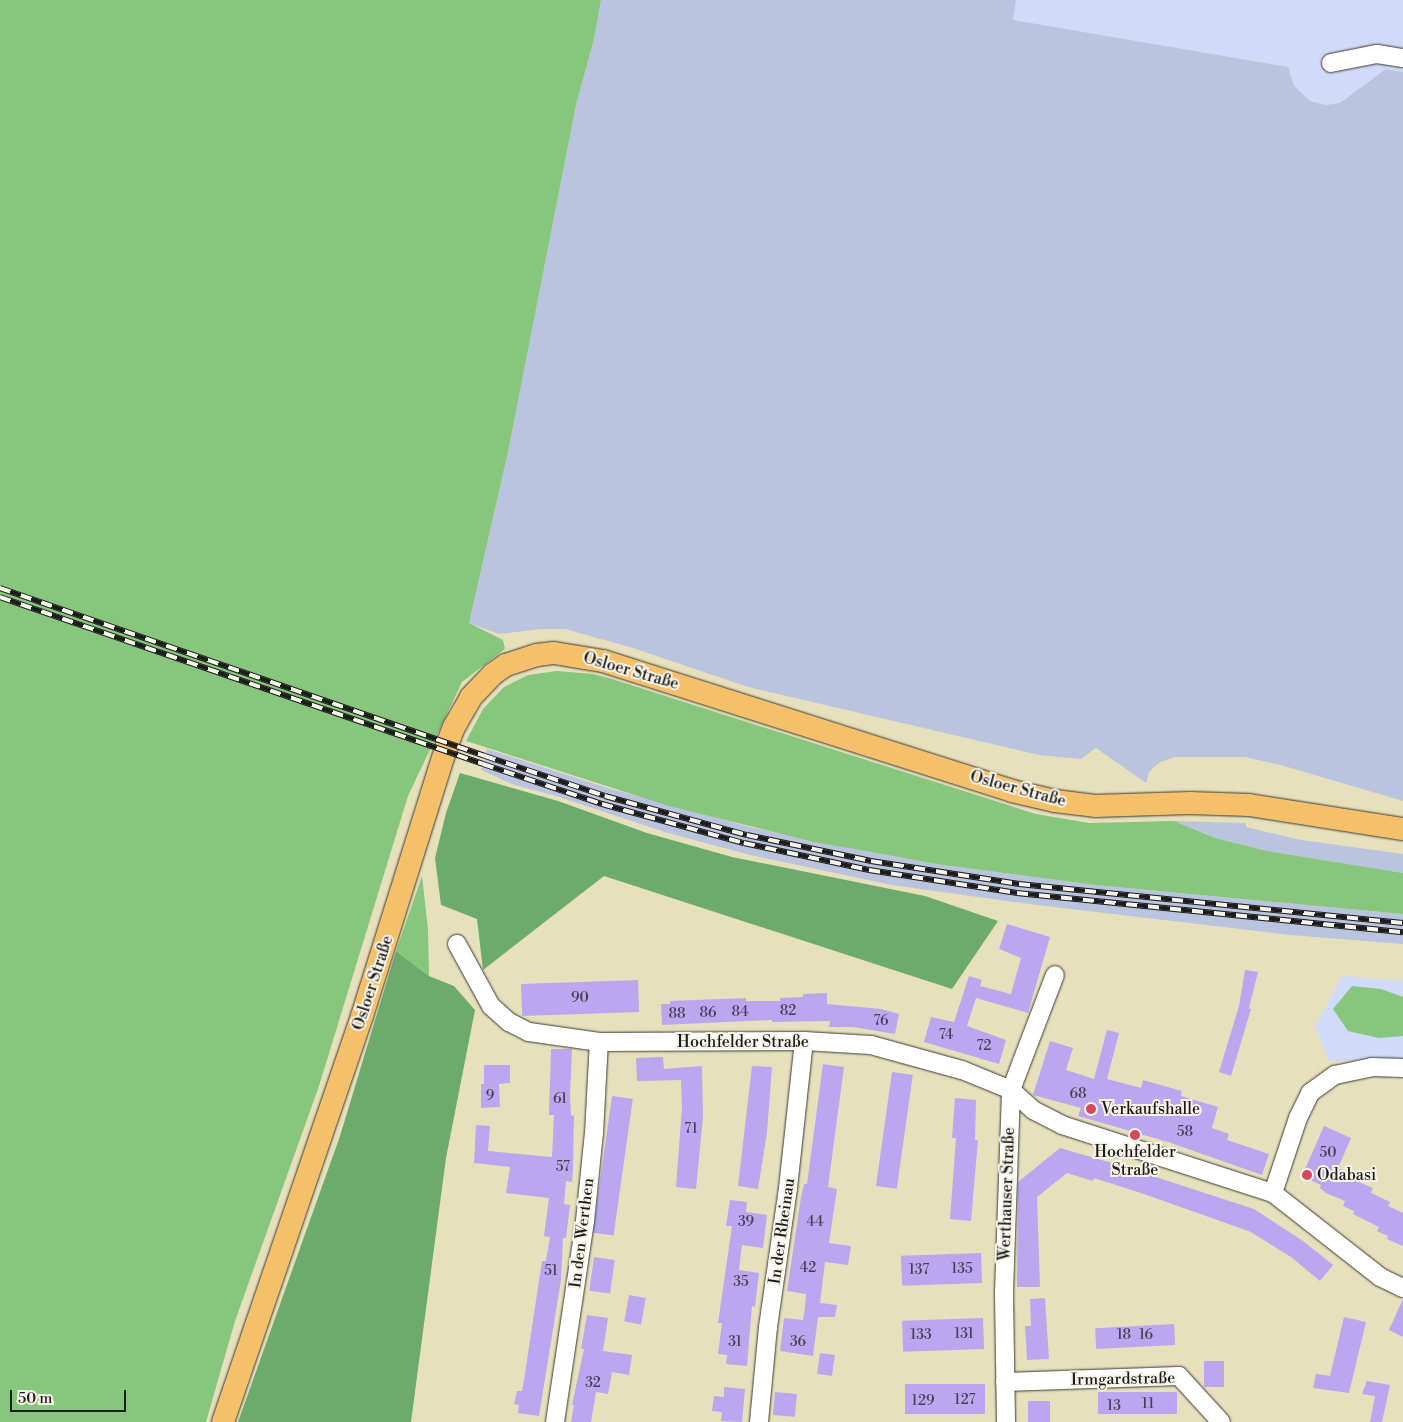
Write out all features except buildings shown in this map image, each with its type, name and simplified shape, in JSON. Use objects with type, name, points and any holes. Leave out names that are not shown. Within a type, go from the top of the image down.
[{"type":"main road","name":"Osloer Straße","points":[[223,1422],[359,1025],[447,745],[470,697],[492,674],[514,662],[537,655],[568,654],[583,656],[633,670],[1012,790],[1072,804],[1190,803],[1265,807],[1403,829]]},
{"type":"street","points":[[1331,64],[1377,54],[1403,58]]},
{"type":"street","name":"Hochfelder Straße","points":[[457,944],[491,1006],[509,1022],[530,1032],[598,1042],[804,1041],[872,1045],[962,1070],[1011,1090],[1033,1110],[1062,1126],[1273,1193],[1380,1277],[1403,1288]]},
{"type":"street","name":"Werthauser Straße","points":[[1006,1422],[1004,1292],[1011,1090],[1055,975]]},
{"type":"street","name":"In der Rheinau","points":[[759,1422],[768,1327],[788,1188],[804,1041]]},
{"type":"street","name":"In den Werthen","points":[[555,1422],[585,1221],[594,1134],[598,1042]]},
{"type":"street","points":[[1273,1193],[1298,1118],[1310,1093],[1335,1074],[1372,1067],[1403,1068]]},
{"type":"street","name":"Irmgardstraße","points":[[1005,1382],[1180,1376],[1221,1422]]},
{"type":"shaded area","points":[[601,0],[1016,0],[1013,20],[1288,67],[1294,86],[1310,101],[1326,105],[1340,103],[1386,69],[1403,72],[1403,801],[1284,766],[1245,757],[1175,757],[1160,762],[1149,772],[1146,783],[1096,748],[1081,759],[1039,755],[748,687],[633,648],[565,629],[541,629],[499,634],[469,623],[508,452],[576,105],[594,39]]},
{"type":"shaded area","points":[[1016,0],[1403,0],[1403,72],[1386,70],[1340,103],[1326,105],[1310,101],[1294,86],[1288,67],[1012,20]]},
{"type":"shaded area","points":[[487,749],[608,788],[750,827],[936,864],[1095,885],[1403,914],[1403,944],[1290,935],[1037,905],[892,885],[750,855],[668,833],[556,796],[512,784],[481,770]]},
{"type":"shaded area","points":[[1174,821],[1246,823],[1246,827],[1301,840],[1403,854],[1403,873],[1267,851],[1215,838]]},
{"type":"shaded area","points":[[1342,976],[1403,981],[1403,1059],[1329,1061],[1315,1027]]},
{"type":"green space","points":[[0,0],[601,0],[594,39],[576,105],[508,452],[469,623],[503,640],[505,649],[462,682],[408,796],[319,1086],[235,1321],[206,1422],[0,1422]]},
{"type":"green space","points":[[557,671],[593,674],[612,679],[1036,814],[1089,823],[1174,821],[1215,838],[1267,851],[1403,873],[1403,914],[1095,885],[936,864],[814,842],[669,806],[466,741],[483,709],[504,687],[528,675]]},
{"type":"green space","points":[[460,773],[558,801],[647,833],[732,857],[925,896],[998,921],[952,989],[604,876],[483,970],[477,919],[441,905],[435,858],[446,813]]},
{"type":"green space","points":[[422,876],[428,929],[429,976],[396,951]]},
{"type":"green space","points":[[396,951],[429,976],[454,986],[475,1010],[446,1158],[411,1422],[238,1422],[340,1136]]},
{"type":"green space","points":[[1352,986],[1381,989],[1403,997],[1403,1036],[1379,1038],[1348,1031],[1333,1009]]},
{"type":"railway","points":[[0,588],[605,796],[747,835],[871,861],[1019,884],[1403,923]]},
{"type":"railway","points":[[0,597],[602,804],[744,843],[869,870],[1017,893],[1403,932]]},
{"type":"place","name":"Verkaufshalle","points":[[1091,1109]]},
{"type":"place","name":"Hochfelder Straße","points":[[1135,1135]]},
{"type":"place","name":"Odabasi","points":[[1307,1175]]}]
